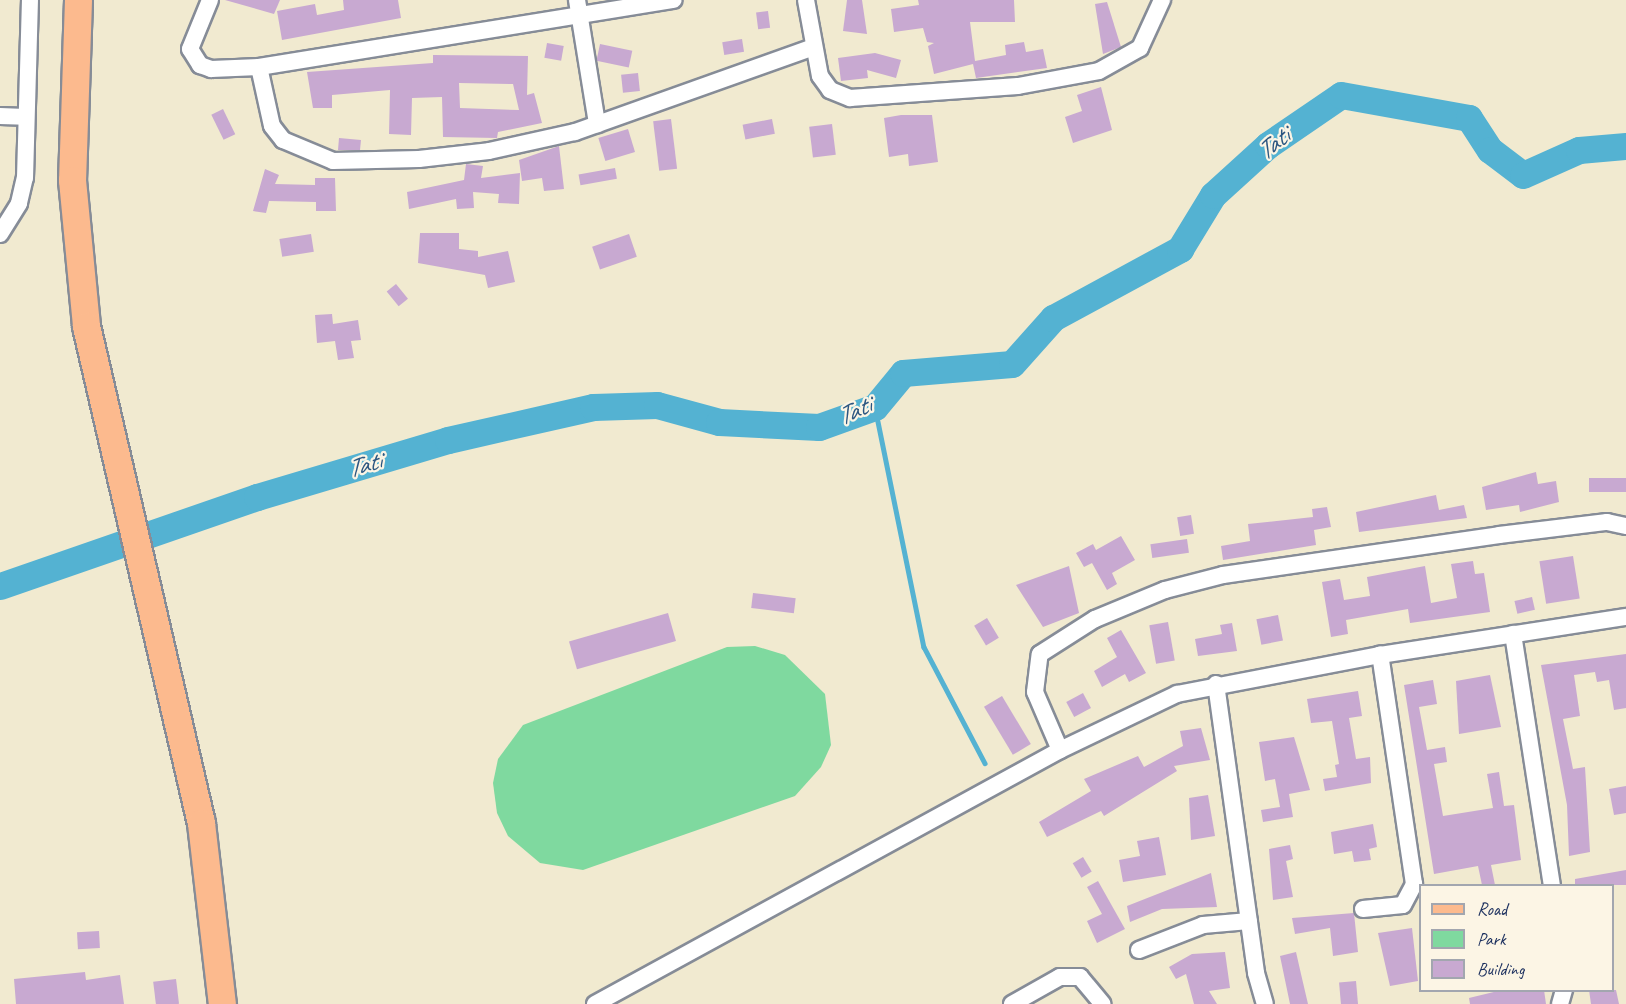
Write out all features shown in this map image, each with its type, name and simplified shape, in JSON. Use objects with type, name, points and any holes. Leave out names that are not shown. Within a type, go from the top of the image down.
[{"type":"main road","points":[[78,0],[72,180],[86,326],[192,786],[222,1004]]},
{"type":"street","points":[[0,234],[19,203],[25,178],[30,0]]},
{"type":"street","points":[[210,0],[190,38],[193,58],[211,69],[259,67],[578,8],[674,0]]},
{"type":"street","points":[[806,0],[811,48],[824,84],[849,98],[1018,86],[1116,65],[1140,48],[1162,0]]},
{"type":"street","points":[[578,8],[597,124]]},
{"type":"street","points":[[259,67],[278,133],[314,156],[333,161],[489,152],[597,124],[811,48]]},
{"type":"street","points":[[0,116],[25,117]]},
{"type":"street","points":[[1060,750],[1035,692],[1040,654],[1095,619],[1165,590],[1223,575],[1499,535],[1607,522],[1626,526]]},
{"type":"street","points":[[595,1004],[1060,750],[1147,706],[1216,684],[1380,654],[1626,617]]},
{"type":"street","points":[[1513,634],[1552,884]]},
{"type":"street","points":[[1364,909],[1403,905],[1414,884],[1380,654]]},
{"type":"street","points":[[1216,684],[1249,921],[1265,1004]]},
{"type":"street","points":[[1139,950],[1203,925],[1249,921]]},
{"type":"street","points":[[1012,1004],[1060,977],[1080,977],[1103,1004]]},
{"type":"green space","points":[[755,646],[785,655],[825,694],[831,745],[821,767],[795,796],[583,870],[540,863],[508,836],[497,813],[493,783],[498,759],[523,725],[727,647]]},
{"type":"building","points":[[225,0],[280,0],[274,14]]},
{"type":"building","points":[[343,0],[398,0],[401,18],[282,40],[277,11],[315,4],[317,15],[344,10]]},
{"type":"building","points":[[847,0],[862,0],[867,34],[843,31]]},
{"type":"building","points":[[918,0],[1014,0],[1015,22],[970,22],[975,61],[1006,55],[1005,45],[1024,42],[1026,52],[1043,49],[1047,68],[976,78],[973,64],[934,74],[928,46],[934,43],[927,42],[923,28],[894,32],[891,9],[919,5]]},
{"type":"building","points":[[1107,2],[1121,47],[1103,54],[1095,4]]},
{"type":"building","points":[[768,11],[770,28],[758,29],[756,12]]},
{"type":"building","points":[[742,39],[744,52],[724,55],[722,42]]},
{"type":"building","points":[[547,43],[564,46],[561,61],[544,58]]},
{"type":"building","points":[[600,44],[632,51],[629,67],[596,61]]},
{"type":"building","points":[[875,53],[901,60],[896,78],[867,70],[868,78],[841,81],[838,58]]},
{"type":"building","points":[[433,55],[528,56],[527,95],[534,93],[542,123],[498,132],[497,138],[443,137],[442,97],[412,98],[411,135],[389,134],[390,90],[332,95],[332,108],[313,108],[307,72],[433,63]],"holes":[[[459,83],[513,84],[519,110],[460,108]]]},
{"type":"building","points":[[638,73],[640,91],[623,93],[621,75]]},
{"type":"building","points":[[1101,87],[1112,130],[1073,143],[1065,117],[1082,111],[1077,95]]},
{"type":"building","points":[[223,109],[235,134],[224,140],[211,115]]},
{"type":"building","points":[[901,115],[932,115],[938,162],[909,166],[908,154],[889,157],[884,118]]},
{"type":"building","points":[[671,119],[677,169],[659,171],[653,121]]},
{"type":"building","points":[[772,119],[775,134],[745,139],[743,125]]},
{"type":"building","points":[[832,124],[836,155],[813,158],[809,127]]},
{"type":"building","points":[[628,129],[635,152],[605,161],[598,138]]},
{"type":"building","points":[[339,138],[361,140],[360,150],[338,150]]},
{"type":"building","points":[[559,146],[564,189],[544,191],[542,178],[522,181],[519,160]]},
{"type":"building","points":[[466,164],[483,166],[481,178],[520,173],[519,204],[498,203],[499,194],[473,192],[474,208],[457,209],[456,199],[409,209],[407,192],[464,180]]},
{"type":"building","points":[[615,168],[617,179],[580,185],[579,174]]},
{"type":"building","points":[[265,169],[279,175],[275,184],[315,185],[315,178],[335,178],[336,211],[316,211],[316,202],[269,201],[266,213],[253,211]]},
{"type":"building","points":[[420,233],[459,233],[459,249],[478,251],[478,257],[508,251],[515,282],[488,288],[485,275],[418,263]]},
{"type":"building","points":[[311,234],[314,252],[282,257],[279,239]]},
{"type":"building","points":[[629,234],[637,257],[600,269],[592,247]]},
{"type":"building","points":[[396,284],[408,299],[399,306],[387,292]]},
{"type":"building","points":[[332,314],[333,324],[358,320],[361,340],[351,341],[354,358],[338,360],[335,341],[317,343],[315,315]]},
{"type":"building","points":[[1536,472],[1538,484],[1556,481],[1559,502],[1520,512],[1519,505],[1486,510],[1482,487]]},
{"type":"building","points":[[1589,478],[1626,478],[1626,492],[1589,492]]},
{"type":"building","points":[[1436,495],[1439,510],[1464,505],[1467,518],[1359,532],[1356,512]]},
{"type":"building","points":[[1327,507],[1331,527],[1314,530],[1316,545],[1223,560],[1221,546],[1250,541],[1248,524],[1313,517],[1312,509]]},
{"type":"building","points":[[1191,515],[1194,534],[1180,536],[1177,517]]},
{"type":"building","points":[[1121,536],[1135,560],[1112,573],[1117,584],[1107,590],[1092,563],[1084,567],[1076,553],[1093,544],[1096,550]]},
{"type":"building","points":[[1187,539],[1189,553],[1152,558],[1150,544]]},
{"type":"building","points":[[1573,556],[1580,598],[1546,604],[1539,561]]},
{"type":"building","points":[[1473,561],[1475,574],[1484,573],[1490,612],[1410,623],[1408,609],[1346,620],[1348,634],[1331,637],[1322,582],[1340,579],[1344,600],[1370,596],[1367,577],[1425,566],[1431,603],[1457,598],[1451,564]]},
{"type":"building","points":[[1069,566],[1079,613],[1043,627],[1016,585]]},
{"type":"building","points":[[753,593],[796,598],[794,613],[751,608]]},
{"type":"building","points":[[1532,597],[1535,610],[1517,614],[1514,601]]},
{"type":"building","points":[[668,613],[676,641],[577,669],[569,641]]},
{"type":"building","points":[[1278,615],[1283,641],[1261,645],[1256,619]]},
{"type":"building","points":[[987,618],[999,638],[986,645],[974,626]]},
{"type":"building","points":[[1168,622],[1175,660],[1156,664],[1149,625]]},
{"type":"building","points":[[1232,623],[1237,651],[1198,656],[1195,639],[1222,634],[1220,625]]},
{"type":"building","points":[[1121,630],[1146,673],[1129,682],[1125,674],[1102,687],[1094,671],[1117,657],[1107,638]]},
{"type":"building","points":[[1626,654],[1626,708],[1614,710],[1609,680],[1597,682],[1595,672],[1574,675],[1580,716],[1563,719],[1573,769],[1585,767],[1590,852],[1569,856],[1567,805],[1541,665]]},
{"type":"building","points":[[1490,675],[1501,727],[1459,734],[1456,681]]},
{"type":"building","points":[[1433,680],[1437,704],[1419,707],[1427,750],[1445,747],[1447,762],[1434,764],[1443,816],[1493,808],[1487,774],[1499,772],[1504,806],[1514,805],[1521,860],[1491,865],[1495,884],[1482,884],[1478,866],[1434,874],[1404,685]]},
{"type":"building","points":[[1358,691],[1362,716],[1349,718],[1356,759],[1370,757],[1371,783],[1325,791],[1323,779],[1337,777],[1335,765],[1339,764],[1332,721],[1311,723],[1307,699]]},
{"type":"building","points":[[1083,693],[1091,708],[1074,717],[1066,702]]},
{"type":"building","points":[[1002,696],[1031,744],[1013,755],[984,707]]},
{"type":"building","points":[[1201,728],[1210,760],[1174,766],[1177,771],[1104,816],[1101,811],[1047,837],[1039,822],[1091,791],[1084,779],[1138,756],[1144,767],[1183,746],[1180,731]]},
{"type":"building","points":[[1294,737],[1310,790],[1289,794],[1293,817],[1263,822],[1261,810],[1280,807],[1275,779],[1265,781],[1259,742]]},
{"type":"building","points":[[1626,786],[1626,813],[1614,815],[1609,789]]},
{"type":"building","points":[[1208,795],[1215,836],[1191,840],[1189,798]]},
{"type":"building","points":[[1373,824],[1377,847],[1369,849],[1371,860],[1354,862],[1352,851],[1334,854],[1331,832]]},
{"type":"building","points":[[1159,837],[1166,875],[1123,882],[1119,860],[1140,856],[1137,841]]},
{"type":"building","points":[[1290,845],[1293,859],[1286,861],[1293,897],[1273,900],[1269,849]]},
{"type":"building","points":[[1083,857],[1092,872],[1081,878],[1073,863]]},
{"type":"building","points":[[1626,870],[1626,885],[1575,884],[1575,879]]},
{"type":"building","points":[[1211,873],[1217,907],[1162,909],[1130,922],[1127,906]]},
{"type":"building","points":[[1098,881],[1125,929],[1097,943],[1087,921],[1102,914],[1087,887]]},
{"type":"building","points":[[1354,913],[1358,952],[1333,956],[1330,928],[1295,934],[1292,918]]},
{"type":"building","points":[[1412,928],[1418,981],[1390,986],[1378,933]]},
{"type":"building","points":[[99,931],[100,948],[78,949],[77,932]]},
{"type":"building","points":[[1225,952],[1230,988],[1209,991],[1217,1004],[1194,1004],[1186,974],[1176,979],[1169,967],[1192,954]]},
{"type":"building","points":[[1296,952],[1308,1004],[1290,1004],[1280,956]]},
{"type":"building","points":[[85,972],[86,980],[120,975],[124,1004],[16,1004],[14,979]]},
{"type":"building","points":[[176,979],[179,1004],[156,1004],[153,982]]},
{"type":"building","points":[[1356,981],[1358,1004],[1341,1004],[1339,982]]},
{"type":"building","points":[[1616,990],[1619,1004],[1591,1004],[1589,992],[1614,992]]},
{"type":"building","points":[[1494,992],[1544,992],[1546,1004],[1470,1004],[1469,998]]},
{"type":"waterway","name":"Tati","points":[[0,586],[257,497],[448,440],[593,407],[657,405],[719,422],[819,427],[875,407],[903,373],[1012,364],[1053,318],[1180,249],[1213,195],[1268,145],[1341,95],[1469,118],[1490,150],[1523,175],[1579,150],[1626,146]]},
{"type":"waterway","points":[[875,407],[924,647],[985,763]]}]
